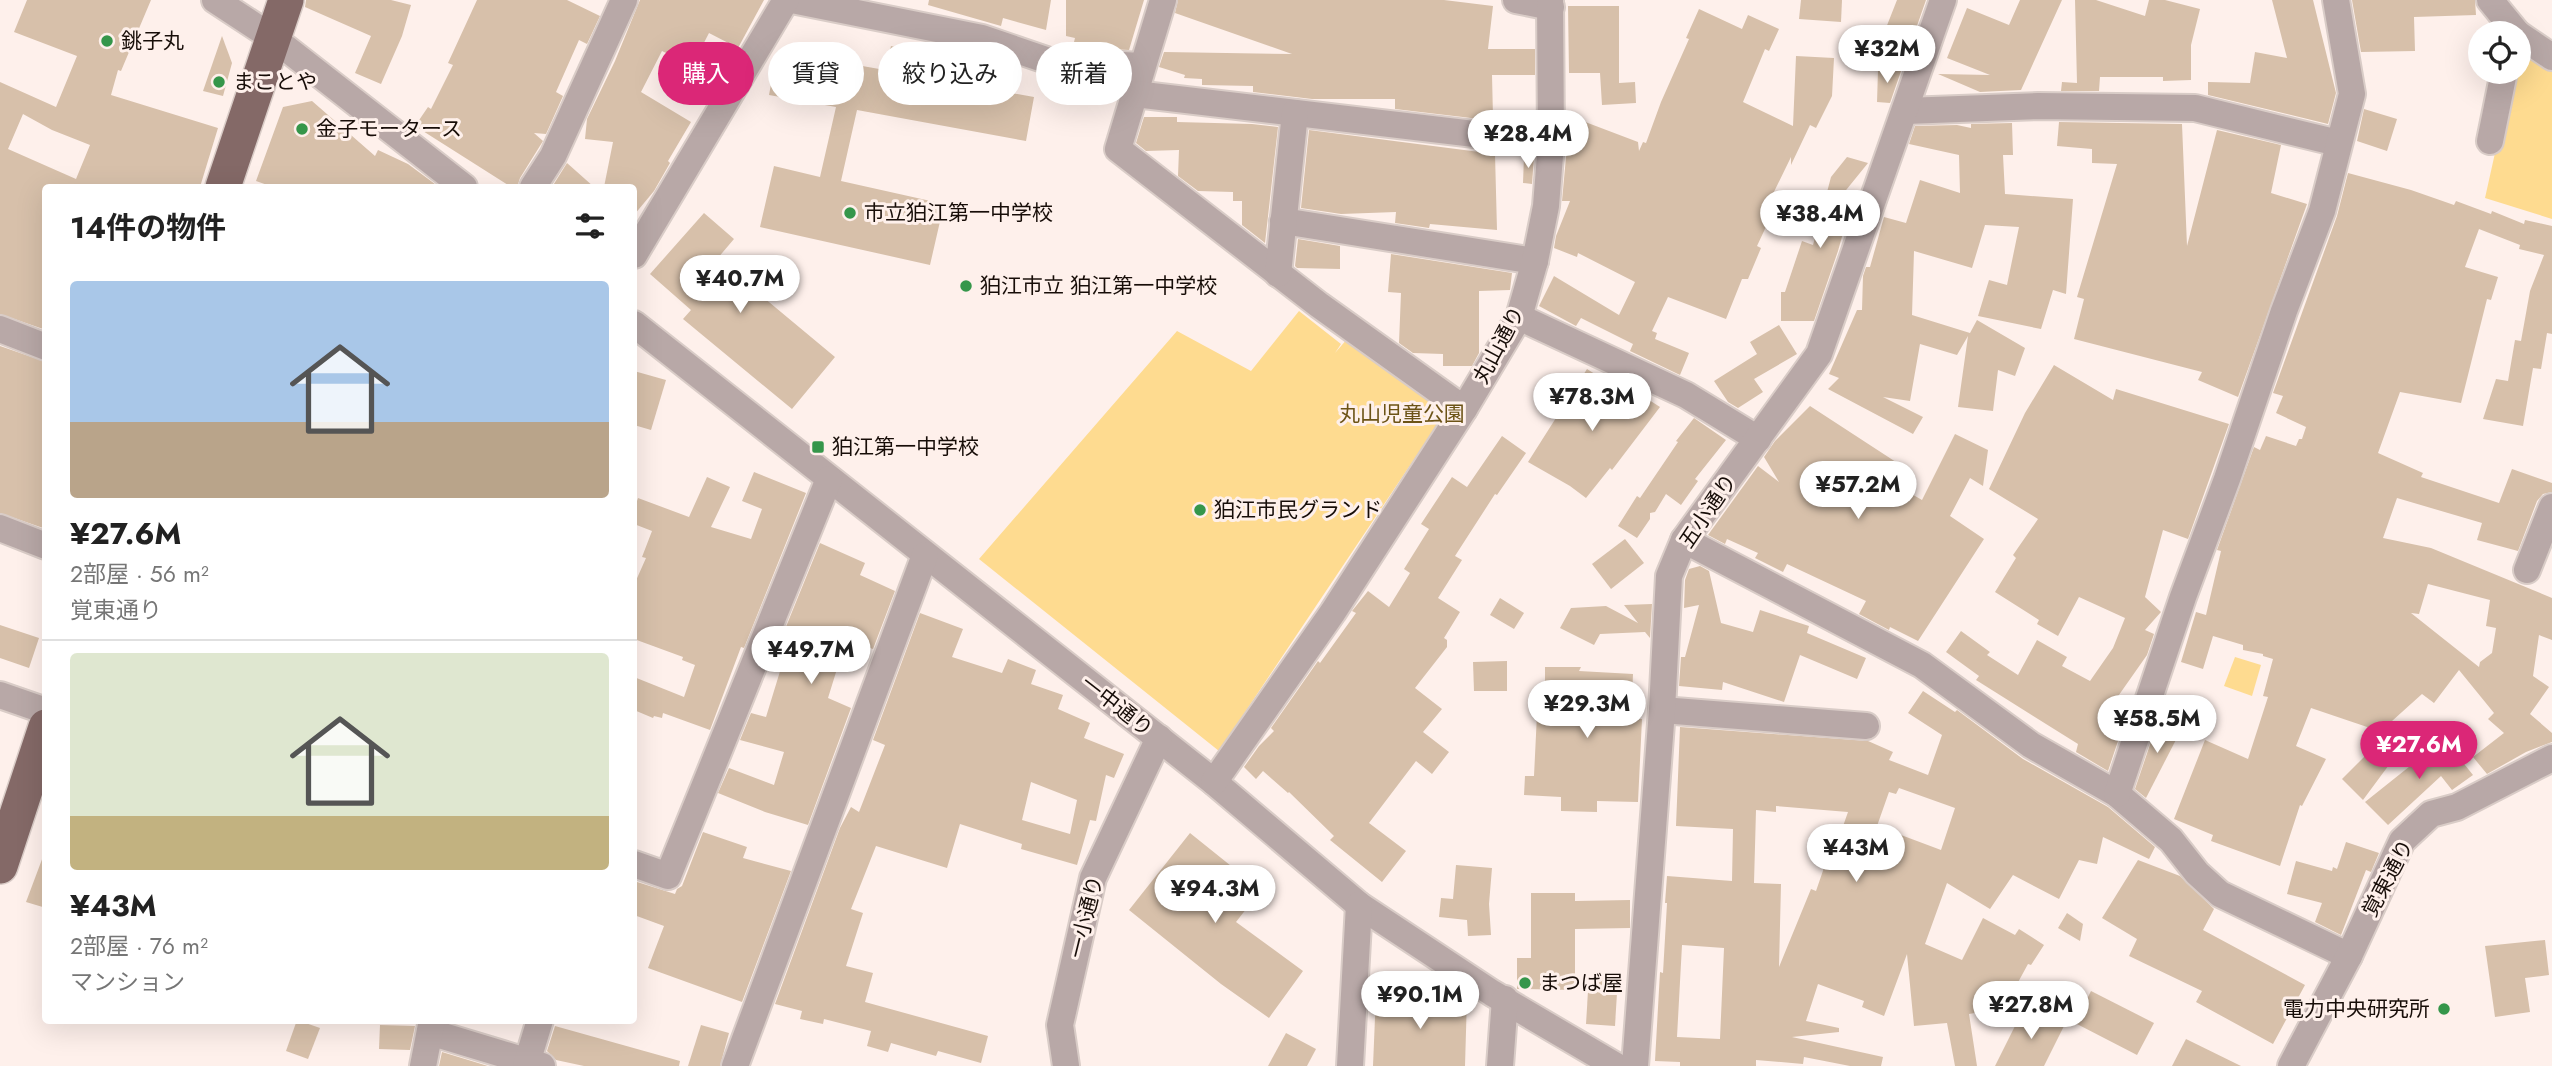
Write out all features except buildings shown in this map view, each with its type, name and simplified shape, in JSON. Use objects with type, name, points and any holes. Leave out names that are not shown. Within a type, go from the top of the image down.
[{"type":"main road","points":[[224,184],[286,0]]},
{"type":"main road","points":[[0,866],[8,811],[42,736]]},
{"type":"street","points":[[215,0],[273,38],[460,184]]},
{"type":"street","points":[[535,184],[553,156],[624,0]]},
{"type":"street","points":[[637,250],[786,0]]},
{"type":"street","points":[[792,0],[982,38],[1049,61],[1142,66]]},
{"type":"street","points":[[1163,0],[1118,149],[1278,274],[1464,409]]},
{"type":"street","points":[[1516,0],[1550,4]]},
{"type":"street","name":"五小通り","points":[[1635,1066],[1662,710],[1669,576],[1684,540],[1819,354],[1943,0]]},
{"type":"street","points":[[2117,794],[2183,597],[2322,211],[2351,94],[2336,0]]},
{"type":"street","points":[[2490,0],[2506,21]]},
{"type":"street","name":"丸山通り","points":[[1214,782],[1333,612],[1464,409],[1519,317],[1535,261],[1546,206],[1551,143],[1550,4]]},
{"type":"street","points":[[2531,43],[2552,57]]},
{"type":"street","points":[[2490,141],[2502,84]]},
{"type":"street","points":[[1135,94],[1551,143]]},
{"type":"street","points":[[1905,111],[2038,106],[2195,108],[2338,143]]},
{"type":"street","points":[[1278,274],[1295,113]]},
{"type":"street","points":[[1283,222],[1535,261]]},
{"type":"street","points":[[1519,317],[1686,395],[1758,439]]},
{"type":"street","name":"一中通り","points":[[637,326],[1214,782],[1359,905],[1505,999],[1616,1066]]},
{"type":"street","points":[[0,329],[42,345]]},
{"type":"street","points":[[637,865],[668,876],[829,479]]},
{"type":"street","points":[[2527,570],[2552,507]]},
{"type":"street","points":[[0,527],[42,544]]},
{"type":"street","points":[[1684,540],[1922,665],[2031,745],[2117,794],[2171,840],[2197,873],[2220,894],[2348,956]]},
{"type":"street","points":[[735,1066],[925,555]]},
{"type":"street","points":[[0,695],[42,710]]},
{"type":"street","points":[[1662,710],[1866,726]]},
{"type":"street","name":"一小通り","points":[[1066,1066],[1060,1025],[1093,878],[1159,738]]},
{"type":"street","name":"覚東通り","points":[[2291,1066],[2348,956],[2402,841],[2431,814],[2457,807],[2552,758]]},
{"type":"street","points":[[1350,1066],[1359,905]]},
{"type":"street","points":[[1500,1066],[1505,999]]},
{"type":"street","points":[[423,1066],[431,1026],[531,1064],[539,1024]]},
{"type":"green space","points":[[2531,52],[2552,62],[2552,219],[2485,198],[2510,84],[2531,84]]},
{"type":"green space","name":"狛江市民グランド","points":[[1299,311],[1341,344],[1335,353],[1348,338],[1432,396],[1441,419],[1219,751],[979,559],[1177,331],[1251,371]]},
{"type":"green space","points":[[2235,657],[2261,665],[2252,696],[2224,686]]},
{"type":"place","name":"銚子丸","points":[[107,41]]},
{"type":"place","name":"まことや","points":[[219,82]]},
{"type":"place","name":"金子モータース","points":[[302,129]]},
{"type":"place","name":"市立狛江第一中学校","points":[[850,213]]},
{"type":"place","name":"狛江市立 狛江第一中学校","points":[[966,286]]},
{"type":"place","name":"狛江第一中学校","points":[[818,447]]},
{"type":"place","name":"狛江市民グランド","points":[[1200,510]]},
{"type":"place","name":"まつば屋","points":[[1525,983]]},
{"type":"place","name":"電力中央研究所","points":[[2444,1009]]},
{"type":"park label","name":"丸山児童公園","points":[[1402,414]]}]
